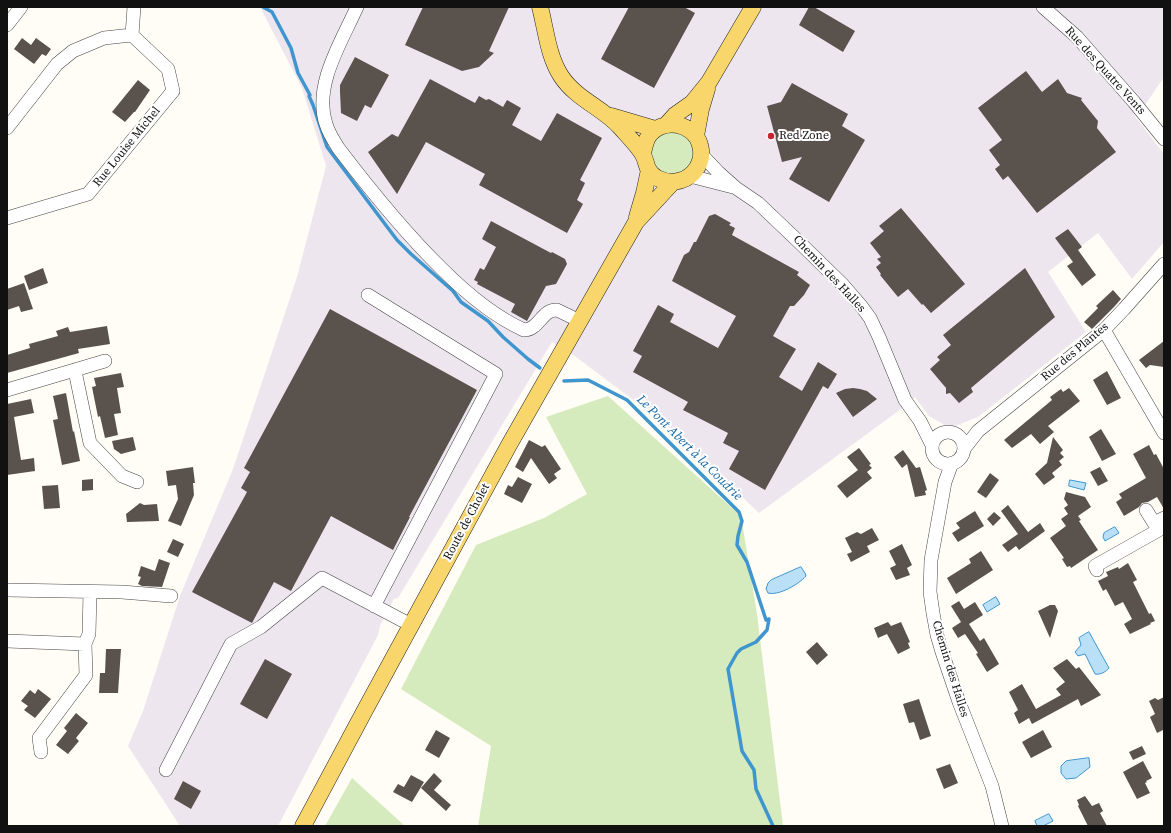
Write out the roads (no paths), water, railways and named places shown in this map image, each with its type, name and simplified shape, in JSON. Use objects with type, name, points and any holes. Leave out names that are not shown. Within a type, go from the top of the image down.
[{"type":"main road","points":[[540,7],[552,57],[561,76],[577,94],[608,115],[643,154]]},
{"type":"main road","points":[[608,115],[661,127],[675,124],[690,130],[696,136],[700,145],[701,154],[700,163],[690,176],[682,181],[672,182],[664,181],[655,177],[645,163],[643,154],[644,145],[649,136],[661,127],[675,115],[692,103],[709,82],[753,7]]},
{"type":"main road","points":[[696,136],[701,109],[709,82]]},
{"type":"main road","name":"Route de Cholet","points":[[636,222],[649,170]]},
{"type":"main road","name":"Route de Cholet","points":[[303,826],[509,445],[636,222],[672,182]]},
{"type":"street","points":[[7,25],[21,7]]},
{"type":"street","points":[[7,128],[56,64],[73,51],[104,38],[132,35],[134,7]]},
{"type":"street","points":[[357,7],[335,55],[325,83],[323,96],[323,113],[326,125],[339,149],[392,216],[420,248],[466,292],[497,315],[524,330],[533,328],[546,313],[554,310],[580,321]]},
{"type":"street","name":"Rue des Quatre Vents","points":[[1043,7],[1077,37],[1164,139]]},
{"type":"street","name":"Rue Louise Michel","points":[[7,218],[88,194],[173,91],[168,69],[132,35]]},
{"type":"street","name":"Chemin des Halles","points":[[701,154],[736,188],[758,204],[799,242],[862,307],[880,336],[905,400],[920,421],[932,445]]},
{"type":"street","name":"Chemin des Halles","points":[[690,176],[736,188]]},
{"type":"street","name":"Rue des Plantes","points":[[964,449],[978,431],[1104,330],[1164,264]]},
{"type":"street","points":[[368,295],[496,374],[374,606]]},
{"type":"street","points":[[1104,330],[1164,433]]},
{"type":"street","points":[[7,390],[105,361]]},
{"type":"street","points":[[75,371],[90,443],[122,476],[137,482]]},
{"type":"street","name":"Chemin des Halles","points":[[920,421],[943,432]]},
{"type":"street","name":"Rue des Plantes","points":[[959,436],[978,431]]},
{"type":"street","points":[[943,432],[954,433],[959,436],[963,442],[964,449],[962,456],[958,460],[946,462],[935,457],[932,451],[932,445],[934,439],[938,435],[943,432]]},
{"type":"street","name":"Chemin des Halles","points":[[946,462],[945,482],[931,560],[930,592],[933,613],[942,652],[959,702],[992,786],[1002,826]]},
{"type":"street","points":[[1146,510],[1154,523],[1164,518]]},
{"type":"street","points":[[1097,570],[1095,566],[1164,527]]},
{"type":"street","points":[[166,770],[231,644],[262,627],[322,578],[411,625]]},
{"type":"street","points":[[7,590],[171,596]]},
{"type":"street","points":[[41,752],[39,738],[86,675],[85,644],[89,634],[90,592]]},
{"type":"street","points":[[7,641],[85,644]]},
{"type":"water","points":[[1070,480],[1086,483],[1084,490],[1069,486]]},
{"type":"water","points":[[1115,527],[1119,533],[1105,541],[1103,537],[1104,533]]},
{"type":"water","points":[[801,567],[806,576],[799,582],[778,593],[768,593],[766,589],[771,580]]},
{"type":"water","points":[[996,597],[1000,604],[987,612],[983,605]]},
{"type":"water","points":[[1089,632],[1109,668],[1101,674],[1095,674],[1085,654],[1078,656],[1075,652],[1081,645],[1079,638]]},
{"type":"water","points":[[1089,758],[1090,767],[1076,778],[1066,779],[1061,773],[1061,766],[1066,761]]},
{"type":"water","points":[[1049,814],[1053,821],[1043,826],[1037,826],[1035,821]]},
{"type":"waterway","name":"Le Pont Abert à la Coudrie","points":[[263,7],[272,12],[291,48],[298,73],[310,95],[309,96],[327,147],[397,240],[453,291],[461,302],[488,321],[503,337],[540,368]]},
{"type":"waterway","name":"Le Pont Abert à la Coudrie","points":[[564,381],[588,380],[627,400],[739,512],[742,521],[737,545],[747,562],[766,620],[769,619],[767,630],[756,642],[741,649],[728,669],[742,751],[754,770],[756,789],[773,826]]},
{"type":"place","name":"Red Zone","points":[[771,136]]}]
